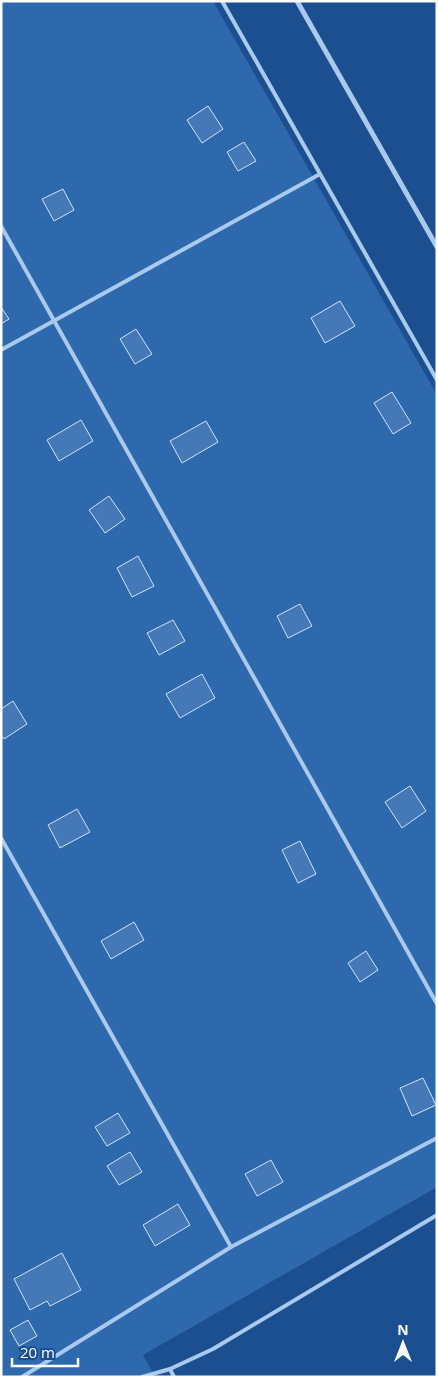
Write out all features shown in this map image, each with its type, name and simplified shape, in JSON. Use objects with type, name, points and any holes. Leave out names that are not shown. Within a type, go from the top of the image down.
[{"type":"street","points":[[297,1],[437,247]]},
{"type":"lane","points":[[222,1],[437,380]]},
{"type":"lane","points":[[1,350],[320,174]]},
{"type":"lane","points":[[1,226],[437,1004]]},
{"type":"lane","points":[[1,838],[231,1247]]},
{"type":"lane","points":[[22,1377],[231,1247],[437,1138]]},
{"type":"lane","points":[[142,1377],[170,1369],[213,1349],[437,1215]]},
{"type":"lane","points":[[170,1369],[174,1377]]},
{"type":"shaded area","points":[[1,1],[213,1],[437,395],[437,1187],[143,1355],[155,1377],[1,1377]]},
{"type":"building","points":[[208,106],[223,129],[202,143],[187,120]]},
{"type":"building","points":[[244,142],[256,161],[238,171],[227,152]]},
{"type":"building","points":[[63,189],[74,210],[54,221],[42,199]]},
{"type":"building","points":[[340,301],[355,326],[325,343],[311,318]]},
{"type":"building","points":[[1,307],[9,319],[1,324]]},
{"type":"building","points":[[136,329],[152,354],[135,364],[120,339]]},
{"type":"building","points":[[392,392],[411,423],[393,434],[374,403]]},
{"type":"building","points":[[81,420],[93,441],[59,461],[47,440]]},
{"type":"building","points":[[206,421],[218,442],[182,463],[170,441]]},
{"type":"building","points":[[109,496],[125,519],[105,533],[89,510]]},
{"type":"building","points":[[138,556],[154,586],[132,597],[117,568]]},
{"type":"building","points":[[300,604],[312,626],[288,638],[277,616]]},
{"type":"building","points":[[173,620],[185,641],[159,655],[147,633]]},
{"type":"building","points":[[202,674],[215,698],[180,718],[166,694]]},
{"type":"building","points":[[13,701],[27,724],[4,739],[1,735],[1,709]]},
{"type":"building","points":[[410,786],[426,811],[402,828],[385,802]]},
{"type":"building","points":[[77,809],[90,832],[60,848],[48,825]]},
{"type":"building","points":[[300,841],[316,874],[298,883],[282,850]]},
{"type":"building","points":[[134,922],[144,940],[111,959],[101,941]]},
{"type":"building","points":[[366,951],[378,970],[360,982],[348,963]]},
{"type":"building","points":[[423,1078],[436,1105],[412,1116],[400,1088]]},
{"type":"building","points":[[118,1113],[130,1133],[107,1146],[95,1127]]},
{"type":"building","points":[[130,1152],[142,1172],[119,1185],[107,1166]]},
{"type":"building","points":[[271,1160],[283,1182],[257,1196],[245,1174]]},
{"type":"building","points":[[178,1204],[190,1225],[155,1246],[143,1225]]},
{"type":"building","points":[[62,1253],[81,1290],[50,1306],[47,1301],[30,1310],[14,1279]]},
{"type":"building","points":[[28,1320],[37,1336],[19,1346],[10,1330]]}]
